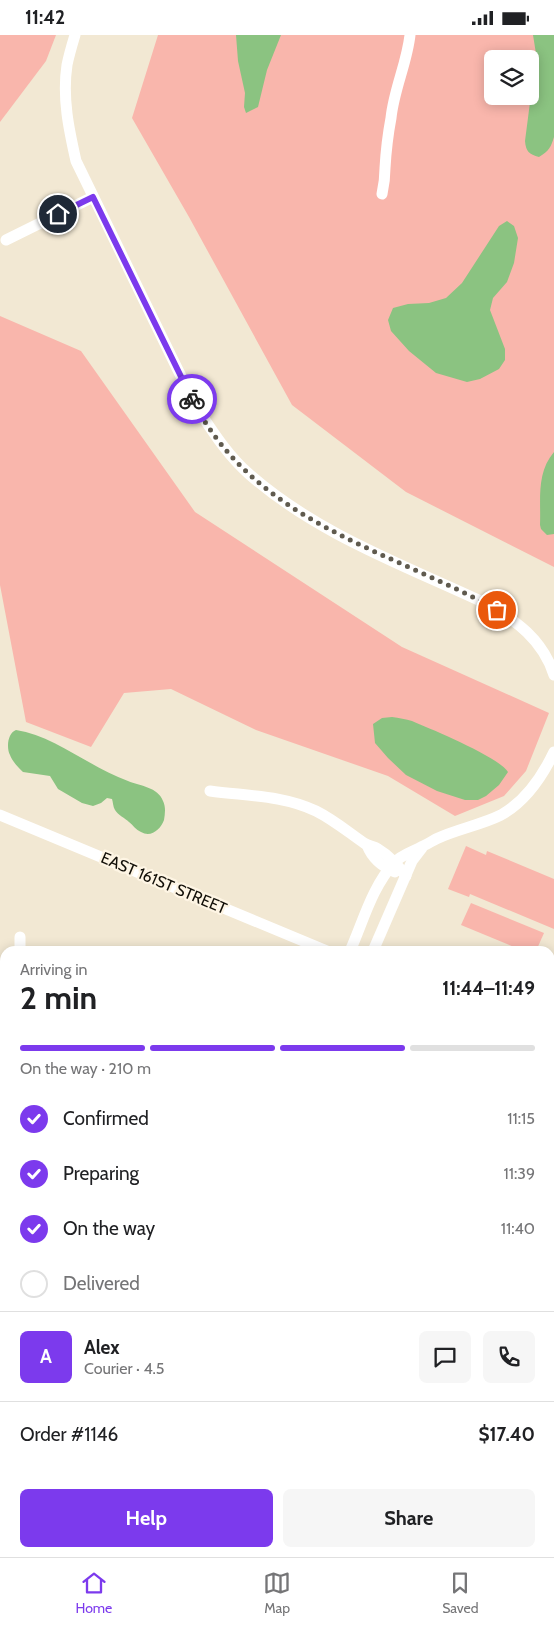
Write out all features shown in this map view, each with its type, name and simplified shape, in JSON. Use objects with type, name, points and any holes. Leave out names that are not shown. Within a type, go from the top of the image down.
[{"type":"street","points":[[75,35],[67,65],[65,101],[69,133],[76,161],[195,405],[215,437],[247,473],[294,510],[329,531],[485,603],[509,616],[528,632],[544,652],[554,675]]},
{"type":"street","points":[[382,194],[391,117],[399,77],[408,53],[410,35]]},
{"type":"street","points":[[6,240],[93,197]]},
{"type":"street","points":[[352,946],[373,896],[392,865],[407,852],[500,815],[532,789],[554,752]]},
{"type":"street","points":[[210,791],[272,797],[304,806],[333,820],[367,845],[371,855],[392,865],[406,876]]},
{"type":"street","name":"EAST 161ST STREET","points":[[0,815],[315,946]]},
{"type":"street","points":[[375,946],[412,861],[423,847]]},
{"type":"street","points":[[20,937],[20,946]]},
{"type":"shaded area","points":[[0,35],[56,35],[46,61],[0,122]]},
{"type":"shaded area","points":[[158,35],[554,35],[554,567],[406,492],[292,405],[189,217],[132,118]]},
{"type":"shaded area","points":[[236,35],[281,35],[267,70],[258,107],[246,113],[244,107],[245,93],[238,61]]},
{"type":"shaded area","points":[[533,35],[554,35],[554,137],[549,149],[539,157],[529,152],[525,141],[530,105],[539,105],[539,50],[535,50]]},
{"type":"shaded area","points":[[507,221],[514,226],[518,238],[514,263],[507,282],[493,298],[490,310],[505,349],[505,360],[499,369],[480,379],[467,382],[436,373],[409,351],[391,331],[388,320],[393,308],[408,304],[429,303],[446,298],[462,283],[499,226]]},
{"type":"shaded area","points":[[0,316],[81,351],[195,512],[402,647],[549,713],[526,771],[504,796],[455,816],[388,776],[256,730],[171,689],[124,693],[91,747],[26,722],[0,585]]},
{"type":"shaded area","points":[[554,452],[554,534],[547,535],[540,525],[541,487],[544,469]]},
{"type":"shaded area","points":[[392,717],[412,721],[479,751],[508,772],[499,785],[478,800],[465,800],[437,791],[406,775],[375,743],[373,724],[382,718]]},
{"type":"shaded area","points":[[16,730],[30,733],[59,745],[114,775],[153,790],[161,796],[165,806],[164,820],[161,827],[155,832],[145,834],[116,812],[112,799],[107,798],[93,806],[82,803],[58,789],[50,776],[23,772],[12,759],[8,748],[11,734]]},
{"type":"shaded area","points":[[466,846],[486,855],[487,851],[554,879],[554,929],[470,894],[469,897],[448,889]]},
{"type":"shaded area","points":[[471,903],[544,933],[538,946],[512,946],[461,925]]},
{"type":"way so far","points":[[192,399],[215,437],[247,473],[294,510],[329,531],[497,610]]},
{"type":"route","points":[[58,214],[93,197],[192,399]]}]
